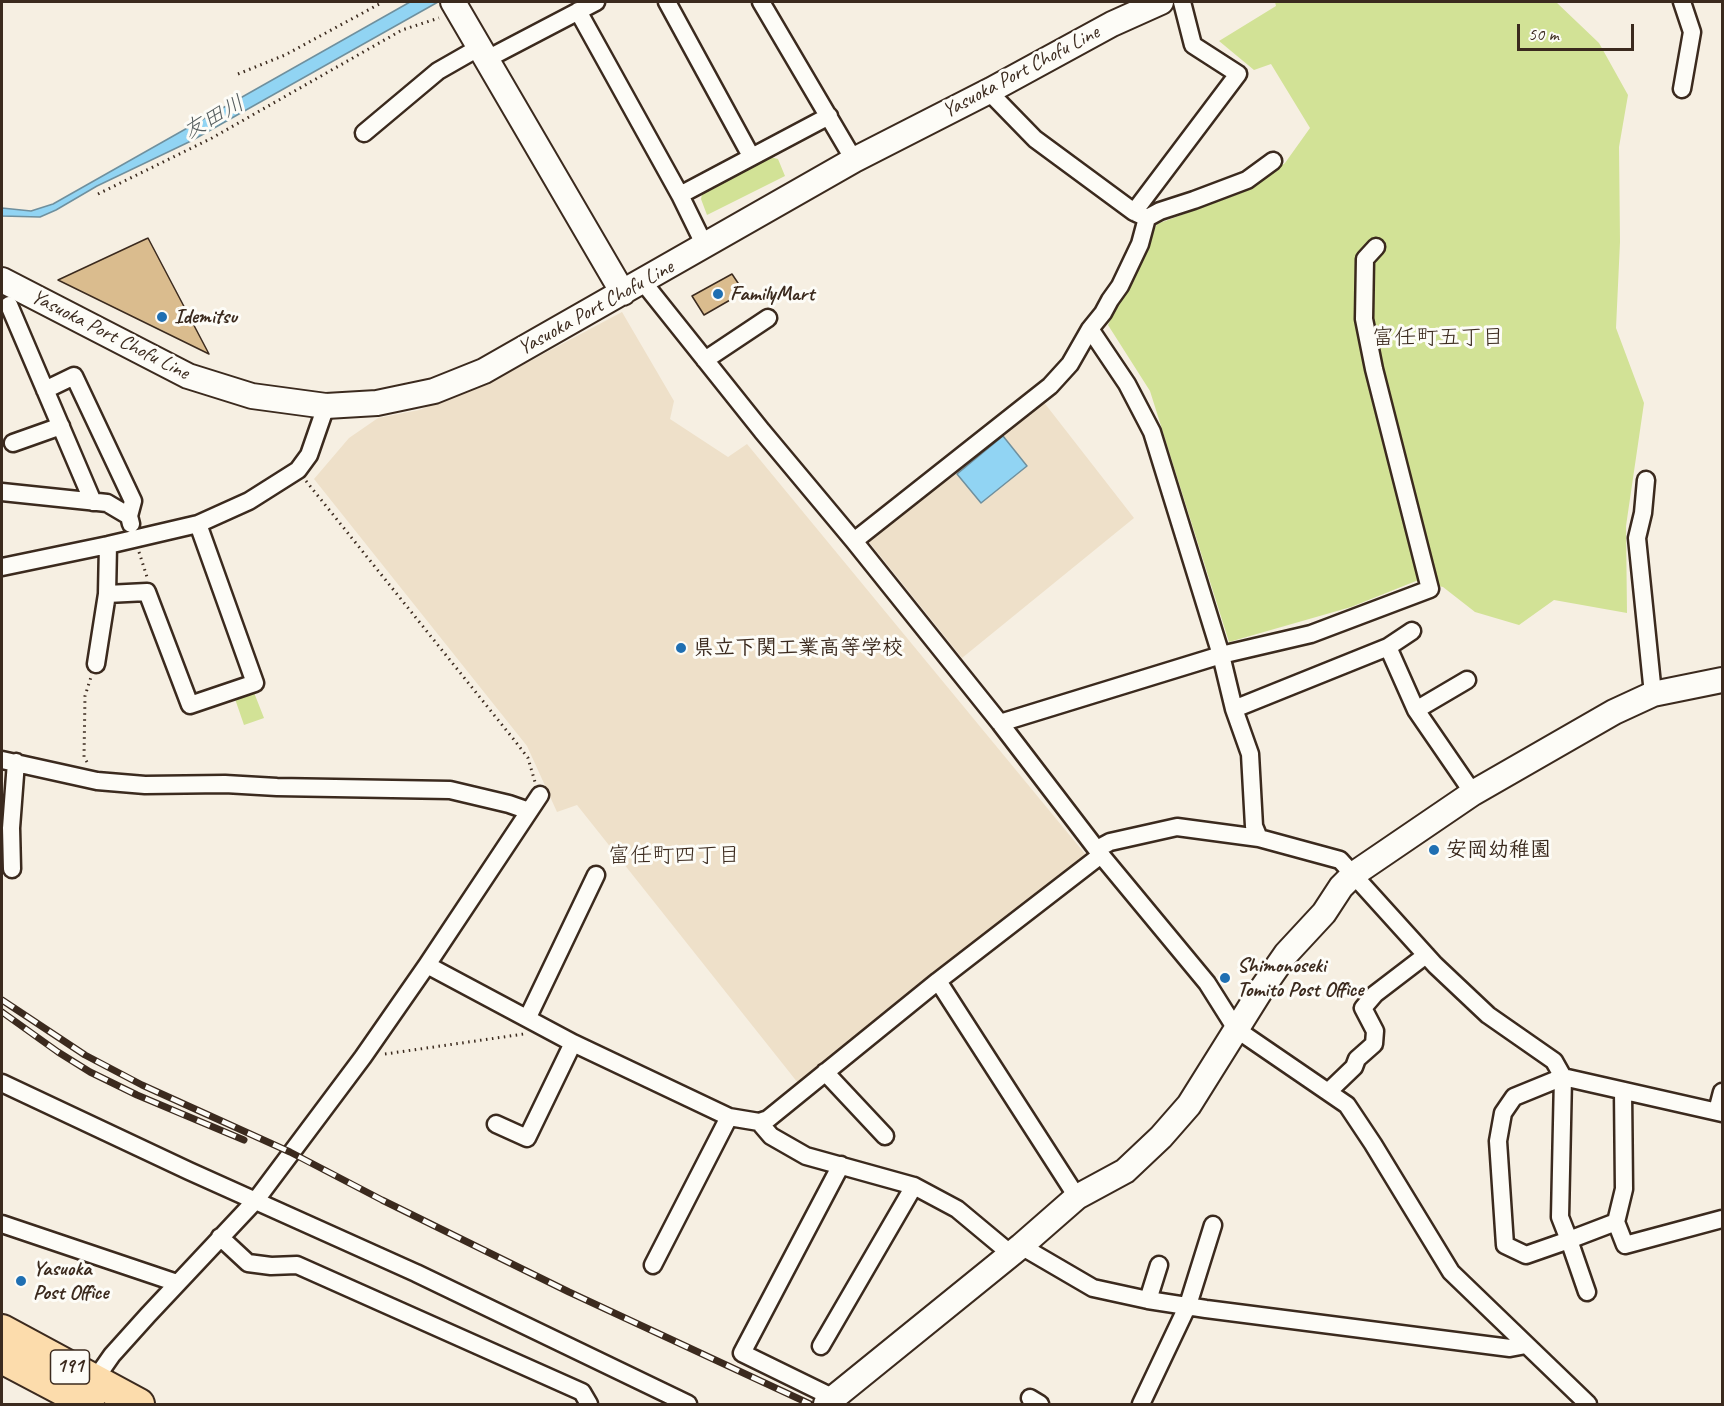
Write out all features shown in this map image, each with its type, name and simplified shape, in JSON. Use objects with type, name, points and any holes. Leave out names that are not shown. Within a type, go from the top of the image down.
[{"type":"highway","name":"191","points":[[2,1330],[88,1395]]},
{"type":"highway","name":"191","points":[[2,1358],[88,1395],[139,1404]]},
{"type":"street","points":[[364,133],[438,71],[596,2]]},
{"type":"street","points":[[667,2],[751,156]]},
{"type":"street","points":[[761,2],[854,160]]},
{"type":"street","name":"Yasuoka Port Chofu Line","points":[[7,295],[188,376],[252,396],[326,406],[377,403],[434,391],[483,371],[854,160],[991,90],[1112,24],[1161,2]]},
{"type":"street","points":[[854,541],[1050,386],[1070,363],[1120,286],[1140,244],[1140,215],[1238,74],[1193,45],[1182,2]]},
{"type":"street","points":[[1682,2],[1692,32],[1682,89]]},
{"type":"street","points":[[456,7],[633,287],[705,360],[854,541],[1000,723],[1099,852],[1207,983],[1236,1029],[1347,1105],[1451,1272],[1588,1404]]},
{"type":"street","points":[[578,11],[680,195],[705,246]]},
{"type":"street","points":[[991,90],[996,99],[1035,138],[1140,215],[1203,197],[1247,180],[1273,161]]},
{"type":"street","points":[[680,195],[829,116]]},
{"type":"street","points":[[1000,723],[1221,655],[1311,634],[1430,589],[1377,381],[1364,319],[1365,259],[1376,247]]},
{"type":"street","points":[[7,295],[93,502]]},
{"type":"street","points":[[705,360],[768,318]]},
{"type":"street","points":[[1090,329],[1127,384],[1152,432],[1221,655],[1234,709],[1250,754],[1254,826],[1259,838]]},
{"type":"street","points":[[45,390],[74,376],[133,501],[129,516],[135,539]]},
{"type":"street","points":[[2,567],[198,524],[249,501],[298,470],[309,455],[326,406]]},
{"type":"street","points":[[13,443],[61,426]]},
{"type":"street","points":[[1646,480],[1637,538],[1653,694]]},
{"type":"street","points":[[2,492],[107,503],[129,516]]},
{"type":"street","points":[[107,594],[147,592],[190,705],[255,683],[198,524]]},
{"type":"street","points":[[96,664],[107,594],[108,545]]},
{"type":"street","points":[[1234,709],[1388,647],[1412,631]]},
{"type":"street","points":[[1388,647],[1416,710],[1473,793]]},
{"type":"street","points":[[1416,710],[1467,680]]},
{"type":"street","points":[[841,1165],[742,1353],[830,1401],[1016,1250],[1077,1197],[1125,1171],[1161,1137],[1189,1105],[1286,954],[1324,913],[1341,887],[1354,874],[1473,793],[1566,739],[1653,694],[1722,680]]},
{"type":"street","points":[[12,869],[9,761],[97,782],[145,785],[225,784],[450,790],[529,811]]},
{"type":"street","points":[[88,1395],[112,1355],[256,1200],[363,1057],[540,795]]},
{"type":"street","points":[[427,965],[573,1043],[729,1117],[759,1122],[768,1119],[1110,842],[1176,827],[1259,838],[1340,860],[1426,955],[1488,1016],[1554,1062],[1563,1077],[1560,1216],[1587,1292]]},
{"type":"street","points":[[528,1017],[596,875]]},
{"type":"street","points":[[1328,1092],[1354,1067],[1357,1059],[1374,1044],[1375,1031],[1364,1008],[1376,994],[1426,955]]},
{"type":"street","points":[[938,981],[1077,1197]]},
{"type":"street","points":[[496,1124],[527,1138],[573,1043]]},
{"type":"street","points":[[825,1072],[885,1136]]},
{"type":"street","points":[[1616,1222],[1526,1255],[1504,1245],[1498,1141],[1503,1113],[1514,1097],[1563,1077],[1720,1112],[1722,1092]]},
{"type":"street","points":[[2,1083],[416,1273],[688,1404]]},
{"type":"street","points":[[1623,1091],[1624,1189],[1616,1222],[1625,1245],[1722,1219]]},
{"type":"street","points":[[653,1265],[670,1218],[729,1117]]},
{"type":"street","points":[[759,1122],[771,1136],[806,1156],[914,1186],[957,1209],[1016,1250],[1093,1288],[1148,1300],[1510,1348],[1526,1345]]},
{"type":"street","points":[[821,1346],[914,1186]]},
{"type":"street","points":[[2,1224],[177,1283]]},
{"type":"street","points":[[1141,1404],[1188,1305],[1213,1225]]},
{"type":"street","points":[[220,1237],[248,1263],[271,1266],[297,1265],[582,1392],[589,1404]]},
{"type":"street","points":[[1148,1300],[1159,1265]]},
{"type":"path","points":[[238,74],[285,55],[383,2]]},
{"type":"path","points":[[98,195],[212,138],[402,30],[456,7]]},
{"type":"path","points":[[298,470],[528,758],[540,795]]},
{"type":"path","points":[[135,539],[149,586],[147,592]]},
{"type":"path","points":[[96,664],[86,696],[84,757],[97,782]]},
{"type":"path","points":[[363,1057],[552,1030]]},
{"type":"shaded area","name":"県立下関工業高等学校","points":[[622,312],[674,401],[670,419],[728,457],[747,444],[1086,855],[798,1083],[577,805],[557,812],[527,746],[314,479],[349,438],[378,418],[419,410],[487,384]]},
{"type":"shaded area","name":"県立下関工業高等学校","points":[[1032,387],[1134,518],[962,658],[857,527]]},
{"type":"green space","points":[[1275,2],[1556,2],[1599,43],[1628,95],[1619,147],[1620,242],[1616,328],[1644,403],[1626,526],[1627,613],[1554,600],[1519,625],[1475,612],[1443,587],[1416,581],[1351,607],[1229,642],[1150,391],[1108,325],[1157,224],[1244,192],[1285,163],[1310,128],[1271,64],[1254,70],[1219,41],[1276,6]]},
{"type":"green space","points":[[770,157],[778,159],[785,176],[707,215],[701,199],[703,190]]},
{"type":"green space","points":[[253,690],[264,718],[244,725],[234,696]]},
{"type":"water","name":"友田川","points":[[410,2],[438,2],[191,141],[97,186],[56,210],[40,217],[2,216],[2,208],[31,211],[53,204]]},
{"type":"water","points":[[1003,436],[1027,466],[981,503],[957,474]]},
{"type":"building","name":"Idemitsu","points":[[148,238],[209,354],[58,280]]},
{"type":"building","name":"FamilyMart","points":[[732,274],[744,292],[704,315],[692,296]]},
{"type":"railway","points":[[2,1000],[85,1055],[142,1085],[290,1152],[569,1292],[810,1404]]},
{"type":"railway","points":[[2,1012],[90,1072],[137,1095],[244,1140]]},
{"type":"place","name":"FamilyMart","points":[[718,294]]},
{"type":"place","name":"Idemitsu","points":[[162,317]]},
{"type":"place","name":"県立下関工業高等学校","points":[[681,648]]},
{"type":"place","name":"安岡幼稚園","points":[[1434,850]]},
{"type":"place","name":"Shimonoseki Tomito Post Office","points":[[1225,978]]},
{"type":"place","name":"Yasuoka Post Office","points":[[21,1281]]},
{"type":"district","name":"富任町五丁目","points":[[1438,338]]},
{"type":"district","name":"富任町四丁目","points":[[674,856]]}]
